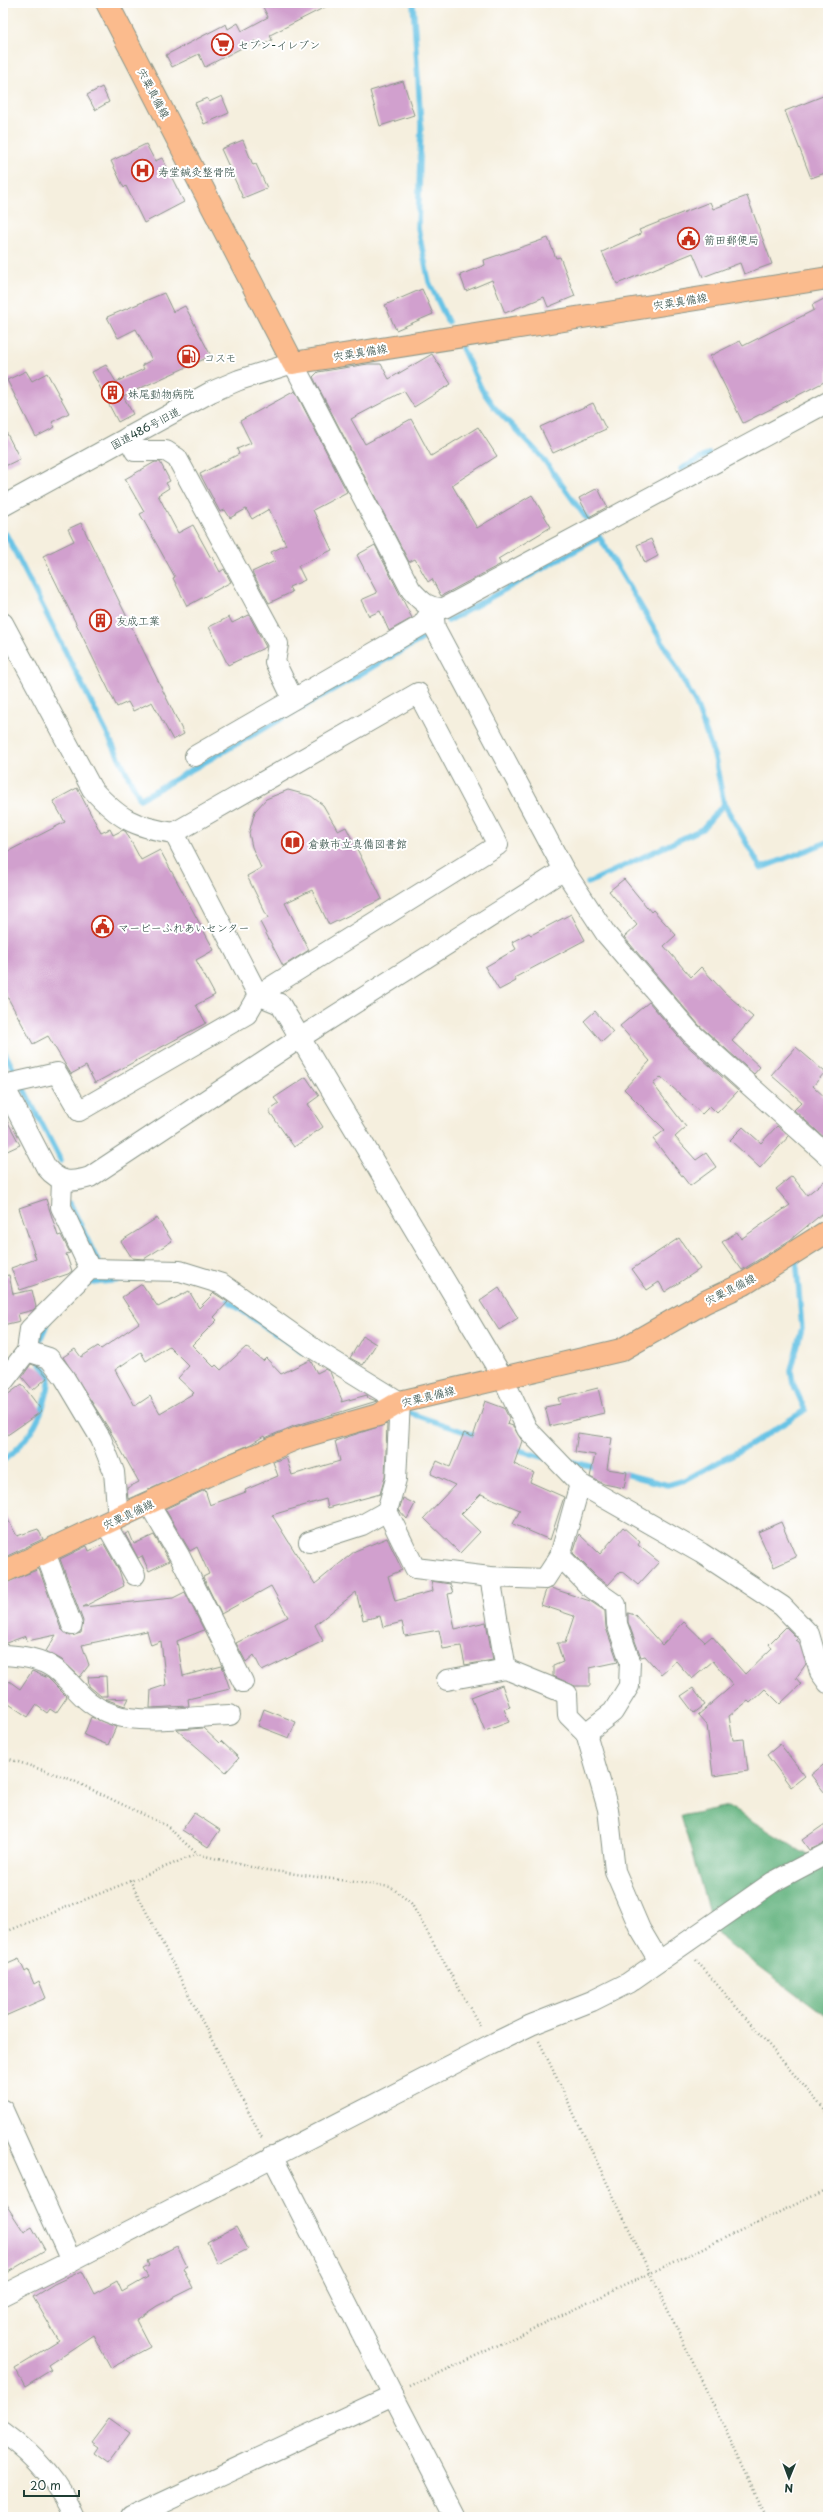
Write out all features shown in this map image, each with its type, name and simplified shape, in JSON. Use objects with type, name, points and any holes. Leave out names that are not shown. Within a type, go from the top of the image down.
[{"type":"main road","name":"宍粟真備線","points":[[106,3],[293,363],[828,278]]},
{"type":"main road","name":"宍粟真備線","points":[[3,1572],[210,1474],[298,1438],[378,1416],[400,1402],[621,1350],[705,1302],[744,1284],[828,1232]]},
{"type":"street","name":"国道486号旧道","points":[[3,506],[128,437],[239,380],[293,363]]},
{"type":"street","points":[[293,363],[411,590],[421,601],[433,609],[444,608],[456,603],[828,402]]},
{"type":"street","points":[[128,437],[135,451],[166,451],[177,458],[278,644],[275,662],[293,699]]},
{"type":"street","points":[[195,756],[422,625],[433,609]]},
{"type":"street","points":[[433,609],[434,628],[564,870],[606,934],[691,1033],[828,1156]]},
{"type":"street","points":[[3,623],[92,789],[111,810],[133,824],[174,833],[418,693],[498,845],[258,995],[247,1014],[79,1111],[57,1073],[12,1083],[46,1167],[53,1176],[62,1180],[75,1181],[90,1177],[300,1038],[564,870]]},
{"type":"street","points":[[174,833],[258,995],[280,1004],[503,1378],[527,1429],[580,1484],[700,1553],[782,1606],[809,1634],[820,1672],[828,1683]]},
{"type":"street","points":[[62,1180],[61,1207],[90,1269]]},
{"type":"street","points":[[3,1382],[27,1351],[30,1329],[90,1269],[180,1271],[222,1284],[314,1349],[400,1402],[396,1479],[387,1511],[415,1568],[490,1577],[545,1579],[560,1556],[580,1484]]},
{"type":"street","points":[[27,1351],[49,1358],[64,1377],[101,1439],[114,1472],[112,1521],[135,1575]]},
{"type":"street","points":[[149,1504],[179,1555],[243,1682]]},
{"type":"street","points":[[309,1542],[362,1525],[387,1511]]},
{"type":"street","points":[[45,1552],[72,1625]]},
{"type":"street","points":[[560,1556],[589,1586],[616,1605],[617,1624],[630,1661],[629,1686],[613,1712],[586,1733]]},
{"type":"street","points":[[490,1577],[506,1669]]},
{"type":"street","points":[[3,1655],[27,1656],[55,1669],[86,1702],[112,1714],[131,1719],[230,1715]]},
{"type":"street","points":[[447,1680],[506,1669],[567,1694],[568,1715],[586,1733],[608,1809],[615,1871],[640,1929],[659,1961]]},
{"type":"street","points":[[3,2295],[490,2045],[531,2025],[592,2001],[628,1983],[773,1882],[828,1853]]},
{"type":"street","points":[[3,2110],[71,2261]]},
{"type":"street","points":[[272,2156],[456,2517]]},
{"type":"street","points":[[132,2517],[393,2395]]},
{"type":"street","points":[[3,2432],[47,2473],[65,2498],[74,2517]]},
{"type":"path","points":[[3,1757],[70,1779],[167,1826],[197,1854],[259,1870],[392,1887],[411,1903],[490,2045]]},
{"type":"path","points":[[3,1932],[197,1854]]},
{"type":"path","points":[[130,1880],[272,2156]]},
{"type":"path","points":[[683,1945],[828,2114]]},
{"type":"path","points":[[531,2025],[767,2517]]},
{"type":"path","points":[[393,2395],[828,2190]]},
{"type":"green space","points":[[728,1806],[828,1868],[828,2018],[715,1933],[681,1816]]},
{"type":"building","points":[[261,3],[333,3],[270,35],[272,40],[258,47],[255,41],[205,67],[199,54],[172,67],[166,55],[226,24],[228,29],[238,23],[242,31],[268,17]]},
{"type":"building","points":[[403,81],[414,115],[380,126],[370,91]]},
{"type":"building","points":[[102,87],[109,102],[95,110],[87,95]]},
{"type":"building","points":[[828,94],[828,172],[811,178],[785,111]]},
{"type":"building","points":[[222,96],[229,113],[204,124],[195,103],[207,98],[209,102]]},
{"type":"building","points":[[243,140],[253,165],[256,164],[267,188],[243,198],[221,149]]},
{"type":"building","name":"寿堂鍼灸整骨院","points":[[146,144],[155,161],[162,158],[184,202],[144,223],[126,186],[124,188],[111,161]]},
{"type":"building","points":[[747,196],[772,264],[744,274],[740,263],[703,277],[693,253],[617,284],[602,252],[641,234],[639,230],[710,202],[713,209]]},
{"type":"building","points":[[548,238],[556,258],[560,257],[575,296],[548,307],[544,297],[505,313],[492,280],[466,291],[460,275],[485,265],[484,260]]},
{"type":"building","points":[[422,289],[433,314],[396,330],[385,305]]},
{"type":"building","points":[[164,293],[173,312],[185,306],[211,356],[123,396],[133,414],[118,422],[92,372],[106,365],[116,382],[144,369],[142,365],[152,360],[136,329],[118,338],[107,317]]},
{"type":"building","points":[[828,297],[828,380],[743,423],[710,356],[740,341],[743,346],[814,310],[812,305]]},
{"type":"building","points":[[432,354],[451,384],[414,407],[404,391],[351,419],[365,444],[411,419],[431,456],[478,427],[497,456],[452,485],[477,528],[532,495],[551,527],[498,559],[501,564],[441,596],[432,579],[428,582],[415,559],[409,562],[313,377],[318,372],[368,364],[381,364],[389,379]]},
{"type":"building","points":[[26,371],[32,381],[47,373],[69,413],[52,422],[55,427],[36,437],[7,380]]},
{"type":"building","points":[[295,391],[347,492],[313,510],[332,550],[298,566],[305,580],[289,587],[292,592],[269,603],[252,572],[275,561],[271,552],[286,545],[269,509],[252,519],[246,509],[230,518],[225,510],[220,512],[200,474],[239,454],[237,449],[251,443],[240,421]]},
{"type":"building","points":[[593,403],[606,429],[553,453],[540,427]]},
{"type":"building","points":[[3,426],[20,459],[3,467]]},
{"type":"building","points":[[155,462],[160,462],[170,481],[166,483],[169,488],[158,495],[178,533],[193,525],[220,572],[224,569],[231,582],[187,606],[173,578],[175,577],[140,514],[144,512],[125,479]]},
{"type":"building","points":[[598,488],[607,507],[589,517],[579,498]]},
{"type":"building","name":"友成工業","points":[[81,523],[184,734],[173,740],[152,702],[133,711],[128,702],[117,707],[43,556],[74,541],[68,529]]},
{"type":"building","points":[[651,539],[658,556],[645,563],[637,545]]},
{"type":"building","points":[[375,545],[412,618],[389,631],[380,611],[369,616],[361,600],[377,593],[357,555]]},
{"type":"building","points":[[249,615],[266,647],[228,665],[209,627],[229,617],[232,623]]},
{"type":"building","name":"マービーふれあいセンター","points":[[77,788],[101,833],[110,829],[113,835],[123,830],[126,832],[141,860],[160,850],[214,950],[196,960],[215,995],[196,1005],[206,1023],[95,1083],[86,1066],[71,1074],[48,1036],[33,1044],[3,989],[3,854],[65,822],[53,801]]},
{"type":"building","points":[[288,790],[311,796],[323,805],[338,831],[346,827],[382,899],[329,925],[312,890],[285,903],[309,950],[283,966],[260,922],[268,918],[247,876],[261,868],[252,847],[249,833],[255,811],[266,799]]},
{"type":"building","points":[[624,879],[651,912],[653,910],[676,935],[664,946],[691,977],[701,967],[725,993],[753,1017],[732,1041],[760,1067],[754,1074],[699,1025],[624,937],[637,925],[609,891]]},
{"type":"building","points":[[571,914],[585,940],[514,978],[516,981],[499,990],[485,967],[516,949],[512,942],[529,933],[531,935]]},
{"type":"building","points":[[649,1002],[683,1042],[738,1091],[717,1113],[710,1106],[702,1114],[661,1077],[653,1084],[686,1127],[675,1137],[696,1160],[706,1153],[716,1167],[690,1186],[653,1139],[665,1130],[624,1089],[650,1061],[620,1026]]},
{"type":"building","points":[[595,1011],[613,1032],[602,1042],[584,1021]]},
{"type":"building","points":[[796,1047],[825,1072],[813,1086],[828,1100],[828,1141],[794,1110],[802,1102],[771,1075]]},
{"type":"building","points":[[306,1077],[319,1096],[308,1104],[323,1127],[294,1147],[269,1111],[279,1104],[274,1098]]},
{"type":"building","points":[[3,1113],[20,1145],[3,1153]]},
{"type":"building","points":[[777,1126],[789,1136],[760,1168],[730,1140],[743,1127],[761,1143]]},
{"type":"building","points":[[792,1176],[807,1195],[828,1178],[828,1209],[790,1240],[742,1270],[722,1242],[737,1232],[741,1239],[790,1205],[776,1189]]},
{"type":"building","points":[[46,1199],[58,1236],[61,1235],[70,1253],[66,1254],[72,1271],[68,1274],[20,1290],[11,1268],[36,1259],[19,1208]]},
{"type":"building","points":[[157,1218],[172,1241],[144,1259],[132,1258],[121,1241]]},
{"type":"building","points":[[679,1238],[700,1269],[665,1292],[659,1282],[647,1290],[632,1269]]},
{"type":"building","points":[[9,1275],[13,1294],[32,1290],[36,1307],[33,1310],[18,1314],[20,1321],[3,1325],[3,1276]]},
{"type":"building","points":[[142,1284],[158,1307],[189,1291],[199,1308],[214,1293],[228,1302],[214,1317],[217,1320],[192,1345],[214,1367],[216,1365],[221,1370],[246,1347],[263,1361],[266,1358],[281,1374],[310,1360],[317,1373],[325,1369],[330,1372],[342,1400],[341,1402],[367,1395],[368,1398],[377,1401],[294,1426],[265,1438],[264,1436],[251,1444],[128,1499],[127,1488],[139,1482],[109,1429],[63,1357],[75,1349],[81,1357],[98,1346],[101,1349],[139,1323],[122,1297]],"holes":[[[169,1346],[189,1366],[178,1378],[194,1393],[160,1413],[150,1396],[135,1406],[115,1370],[141,1352],[146,1361]]]},
{"type":"building","points":[[499,1288],[518,1318],[499,1330],[480,1301]]},
{"type":"building","points":[[363,1336],[376,1344],[363,1365],[350,1358]]},
{"type":"building","points":[[31,1364],[39,1367],[48,1377],[33,1390],[22,1377]]},
{"type":"building","points":[[22,1384],[42,1411],[3,1438],[3,1398]]},
{"type":"building","points":[[598,1388],[604,1413],[550,1426],[545,1407],[560,1404],[558,1398]]},
{"type":"building","points":[[485,1401],[504,1408],[509,1418],[507,1424],[513,1426],[522,1441],[514,1464],[534,1473],[530,1482],[564,1497],[550,1540],[513,1524],[520,1510],[481,1494],[461,1514],[480,1532],[460,1553],[424,1518],[455,1485],[431,1474],[437,1461],[450,1467],[464,1433],[473,1437]]},
{"type":"building","points":[[387,1424],[385,1477],[380,1494],[328,1508],[326,1499],[272,1515],[315,1584],[355,1551],[387,1538],[402,1570],[388,1576],[395,1601],[433,1591],[431,1581],[450,1584],[453,1593],[448,1594],[455,1629],[486,1622],[493,1660],[465,1665],[461,1646],[443,1649],[439,1630],[405,1636],[402,1622],[383,1627],[380,1616],[363,1620],[356,1592],[315,1625],[323,1641],[262,1671],[254,1655],[246,1662],[236,1643],[288,1617],[271,1586],[221,1614],[203,1577],[209,1574],[197,1547],[190,1551],[165,1509],[205,1490],[210,1505],[246,1492],[245,1490],[278,1476],[273,1462],[286,1457],[292,1475],[340,1461],[335,1441]]},
{"type":"building","points":[[578,1433],[612,1438],[607,1469],[627,1472],[624,1488],[604,1484],[590,1477],[595,1455],[575,1452]]},
{"type":"building","points":[[403,1498],[415,1504],[407,1519],[399,1510]]},
{"type":"building","points":[[3,1511],[17,1536],[38,1529],[43,1539],[3,1558]]},
{"type":"building","points":[[781,1522],[796,1557],[774,1567],[758,1532]]},
{"type":"building","points":[[623,1527],[640,1542],[638,1545],[659,1562],[638,1585],[621,1571],[608,1585],[597,1577],[573,1553],[579,1534],[600,1554]]},
{"type":"building","points":[[129,1532],[134,1544],[154,1535],[169,1561],[149,1571],[142,1556],[138,1558],[125,1534]]},
{"type":"building","points":[[104,1544],[119,1570],[124,1586],[83,1607],[173,1598],[185,1592],[204,1630],[177,1641],[183,1676],[222,1666],[230,1689],[188,1699],[189,1706],[150,1708],[151,1690],[166,1685],[161,1641],[151,1645],[147,1631],[82,1645],[89,1665],[80,1677],[62,1660],[46,1651],[56,1635],[27,1641],[26,1636],[3,1644],[3,1584],[39,1569],[61,1629],[70,1636],[81,1633],[83,1621],[60,1559],[87,1546],[89,1551]]},
{"type":"building","points":[[551,1588],[590,1601],[605,1611],[606,1628],[618,1662],[590,1668],[590,1686],[575,1686],[553,1676],[553,1666],[563,1662],[557,1643],[565,1643],[574,1616],[541,1605],[546,1590]]},
{"type":"building","points":[[628,1613],[635,1615],[662,1645],[684,1622],[705,1642],[712,1636],[745,1674],[772,1648],[769,1644],[786,1627],[798,1639],[796,1640],[799,1642],[806,1664],[796,1678],[801,1684],[780,1704],[765,1689],[750,1703],[748,1701],[729,1716],[733,1740],[744,1739],[748,1771],[713,1776],[707,1725],[698,1715],[733,1685],[713,1661],[692,1679],[676,1661],[661,1674],[645,1656],[641,1657],[628,1622]]},
{"type":"building","points":[[32,1671],[48,1678],[67,1697],[56,1713],[50,1709],[47,1713],[36,1705],[28,1717],[3,1700],[3,1690],[9,1681],[20,1689]]},
{"type":"building","points":[[106,1676],[107,1696],[101,1696],[89,1686],[88,1677]]},
{"type":"building","points":[[502,1685],[510,1707],[504,1709],[509,1722],[485,1731],[471,1697]]},
{"type":"building","points":[[693,1688],[705,1705],[694,1713],[681,1696]]},
{"type":"building","points":[[129,1698],[125,1706],[105,1699]]},
{"type":"building","points":[[264,1709],[296,1722],[289,1738],[258,1726]]},
{"type":"building","points":[[91,1717],[116,1727],[108,1745],[84,1735]]},
{"type":"building","points":[[203,1728],[219,1743],[221,1741],[239,1758],[226,1772],[177,1730]]},
{"type":"building","points":[[780,1744],[805,1776],[791,1787],[767,1755]]},
{"type":"building","points":[[828,1761],[828,1797],[811,1775]]},
{"type":"building","points":[[194,1813],[220,1830],[208,1847],[182,1830]]},
{"type":"building","points":[[828,1822],[828,1842],[809,1850],[802,1840]]},
{"type":"building","points":[[19,1959],[25,1972],[28,1970],[34,1984],[39,1981],[46,1998],[3,2017],[3,1966]]},
{"type":"building","points":[[3,2200],[24,2232],[32,2227],[45,2250],[3,2275]]},
{"type":"building","points":[[236,2227],[248,2249],[218,2264],[207,2242]]},
{"type":"building","points":[[177,2246],[187,2266],[183,2268],[193,2288],[157,2306],[136,2320],[150,2347],[111,2368],[93,2335],[48,2365],[51,2370],[25,2386],[15,2368],[59,2341],[33,2297],[54,2284],[82,2271],[94,2294],[117,2281],[122,2292],[148,2277],[143,2269],[149,2266],[147,2261]]},
{"type":"building","points":[[109,2418],[130,2433],[108,2463],[94,2453],[98,2447],[91,2442]]},
{"type":"waterway","points":[[413,3],[421,124],[418,228],[429,282],[448,322]]},
{"type":"waterway","points":[[462,348],[482,390],[494,407],[541,456],[597,533],[670,655],[696,704],[715,758],[724,804],[702,829],[588,883]]},
{"type":"waterway","points":[[681,469],[709,454]]},
{"type":"waterway","points":[[6,534],[140,799],[422,639]]},
{"type":"waterway","points":[[448,621],[600,537]]},
{"type":"waterway","points":[[724,804],[761,868],[828,842]]},
{"type":"waterway","points":[[3,1049],[61,1161]]},
{"type":"waterway","points":[[70,1203],[98,1262]]},
{"type":"waterway","points":[[621,1473],[668,1485],[685,1480],[752,1444],[805,1410],[793,1383],[791,1371],[802,1328],[796,1256]]},
{"type":"waterway","points":[[85,1286],[89,1283],[135,1279]]},
{"type":"waterway","points":[[228,1301],[302,1352]]},
{"type":"waterway","points":[[40,1352],[40,1340],[48,1322]]},
{"type":"waterway","points":[[3,1461],[22,1444],[36,1424],[41,1413],[45,1402],[50,1377],[40,1362]]},
{"type":"waterway","points":[[404,1411],[479,1437]]},
{"type":"waterway","points":[[512,1448],[546,1458]]},
{"type":"waterway","points":[[564,1460],[599,1468]]},
{"type":"place","name":"セブン-イレブン","points":[[222,44]]},
{"type":"place","name":"寿堂鍼灸整骨院","points":[[142,171]]},
{"type":"place","name":"箭田郵便局","points":[[688,239]]},
{"type":"place","name":"コスモ","points":[[188,357]]},
{"type":"place","name":"妹尾動物病院","points":[[112,393]]},
{"type":"place","name":"友成工業","points":[[101,620]]},
{"type":"place","name":"倉敷市立真備図書館","points":[[292,843]]},
{"type":"place","name":"マービーふれあいセンター","points":[[102,927]]}]
